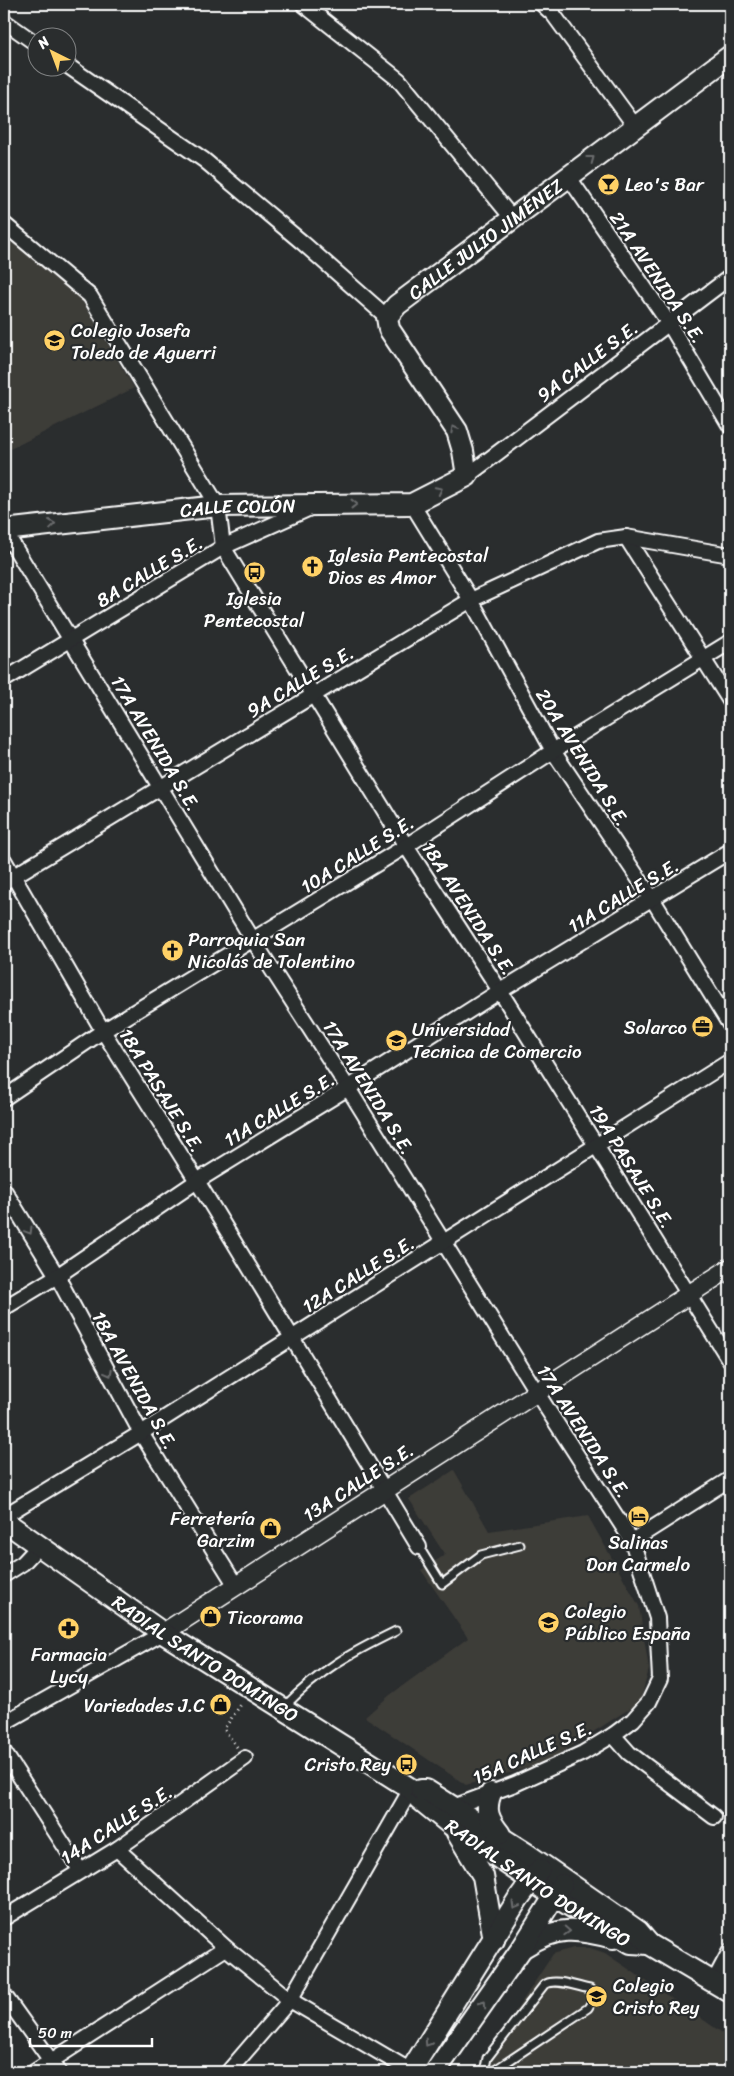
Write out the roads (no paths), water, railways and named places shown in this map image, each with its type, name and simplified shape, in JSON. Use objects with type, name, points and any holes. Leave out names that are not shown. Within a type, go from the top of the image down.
[{"type":"main road","name":"CALLE JULIO JIMÉNEZ","points":[[387,317],[397,306],[730,56]]},
{"type":"main road","points":[[387,317],[389,329],[457,431],[463,451],[467,476]]},
{"type":"main road","name":"CALLE COLÓN","points":[[4,530],[218,506],[412,504],[467,476]]},
{"type":"main road","name":"RADIAL SANTO DOMINGO","points":[[4,1521],[38,1547],[163,1633],[411,1789],[419,1799],[504,1840],[538,1873]]},
{"type":"main road","points":[[491,1793],[486,1811],[490,1821],[504,1840]]},
{"type":"main road","points":[[452,1816],[482,1876],[494,1940]]},
{"type":"main road","name":"RADIAL SANTO DOMINGO","points":[[452,1816],[640,1943],[722,1987]]},
{"type":"main road","points":[[411,2072],[518,1899],[538,1873]]},
{"type":"main road","points":[[435,2072],[522,1948],[559,1888]]},
{"type":"main road","points":[[522,1948],[558,1930],[593,1932],[640,1943]]},
{"type":"street","points":[[303,4],[399,80],[513,219]]},
{"type":"street","points":[[542,4],[553,14],[635,126]]},
{"type":"street","points":[[4,21],[28,38]]},
{"type":"street","points":[[78,73],[204,160],[387,317]]},
{"type":"street","name":"21A AVENIDA S.E.","points":[[568,176],[668,322],[730,426]]},
{"type":"street","points":[[4,224],[90,296],[218,506]]},
{"type":"street","name":"9A CALLE S.E.","points":[[467,476],[668,322],[730,277]]},
{"type":"street","name":"8A CALLE S.E.","points":[[4,680],[224,547],[318,504]]},
{"type":"street","name":"20A AVENIDA S.E.","points":[[412,504],[471,600],[552,751],[654,900],[730,1026]]},
{"type":"street","name":"18A AVENIDA S.E.","points":[[218,506],[224,547],[406,846],[500,991]]},
{"type":"street","name":"17A AVENIDA S.E.","points":[[4,530],[162,786],[253,940],[348,1088],[536,1393],[632,1541],[657,1618],[660,1679]]},
{"type":"street","points":[[626,537],[730,702]]},
{"type":"street","name":"9A CALLE S.E.","points":[[8,879],[471,600],[598,541],[626,537],[730,555]]},
{"type":"street","name":"10A CALLE S.E.","points":[[4,1098],[103,1031],[406,846],[552,751],[730,642]]},
{"type":"street","name":"11A CALLE S.E.","points":[[4,1308],[57,1276],[196,1181],[348,1088],[500,991],[654,900],[730,852]]},
{"type":"street","name":"18A PASAJE S.E.","points":[[4,860],[8,879],[196,1181],[291,1338]]},
{"type":"street","name":"19A PASAJE S.E.","points":[[500,991],[730,1361]]},
{"type":"street","name":"12A CALLE S.E.","points":[[4,1516],[141,1433],[596,1144],[730,1062]]},
{"type":"street","name":"18A AVENIDA S.E.","points":[[4,1190],[57,1276],[141,1433],[236,1586]]},
{"type":"street","name":"13A CALLE S.E.","points":[[4,1723],[163,1633],[730,1268]]},
{"type":"street","points":[[291,1338],[383,1492],[419,1547]]},
{"type":"street","points":[[632,1541],[730,1479]]},
{"type":"street","points":[[4,1575],[23,1563],[38,1547]]},
{"type":"street","name":"15A CALLE S.E.","points":[[452,1816],[491,1793],[583,1753],[613,1735],[633,1720],[649,1702],[660,1679]]},
{"type":"street","points":[[613,1735],[629,1753],[714,1817]]},
{"type":"street","points":[[4,1752],[80,1870]]},
{"type":"street","name":"14A CALLE S.E.","points":[[4,1918],[117,1849],[245,1758]]},
{"type":"street","points":[[228,2072],[290,2000],[411,1789]]},
{"type":"street","points":[[117,1849],[226,1948],[290,2000],[411,2072]]},
{"type":"street","points":[[34,2072],[55,2067],[226,1948]]},
{"type":"street","points":[[722,1987],[730,1951]]},
{"type":"street","points":[[4,1995],[55,2067]]},
{"type":"lane","points":[[419,1547],[442,1584],[482,1555],[520,1545]]},
{"type":"lane","points":[[284,1708],[326,1669],[348,1655],[396,1632]]},
{"type":"lane","points":[[484,2072],[487,2058],[544,1984],[548,1981],[590,1989],[594,1998],[588,2008],[492,2072]]},
{"type":"place","name":"Leo's Bar","points":[[609,184]]},
{"type":"place","name":"Colegio Josefa Toledo de Aguerri","points":[[55,341]]},
{"type":"place","name":"Iglesia Pentecostal Dios es Amor","points":[[312,566]]},
{"type":"place","name":"Iglesia Pentecostal","points":[[254,572]]},
{"type":"place","name":"Parroquia San Nicolás de Tolentino","points":[[172,950]]},
{"type":"place","name":"Solarco","points":[[703,1027]]},
{"type":"place","name":"Universidad Tecnica de Comercio","points":[[396,1040]]},
{"type":"place","name":"Salinas Don Carmelo","points":[[638,1516]]},
{"type":"place","name":"Ferretería Garzim","points":[[271,1529]]},
{"type":"place","name":"Ticorama","points":[[211,1617]]},
{"type":"place","name":"Colegio Público España","points":[[549,1622]]},
{"type":"place","name":"Farmacia Lycy","points":[[69,1628]]},
{"type":"place","name":"Variedades J.C","points":[[221,1705]]},
{"type":"place","name":"Cristo Rey","points":[[407,1764]]},
{"type":"place","name":"Colegio Cristo Rey","points":[[597,1996]]}]
